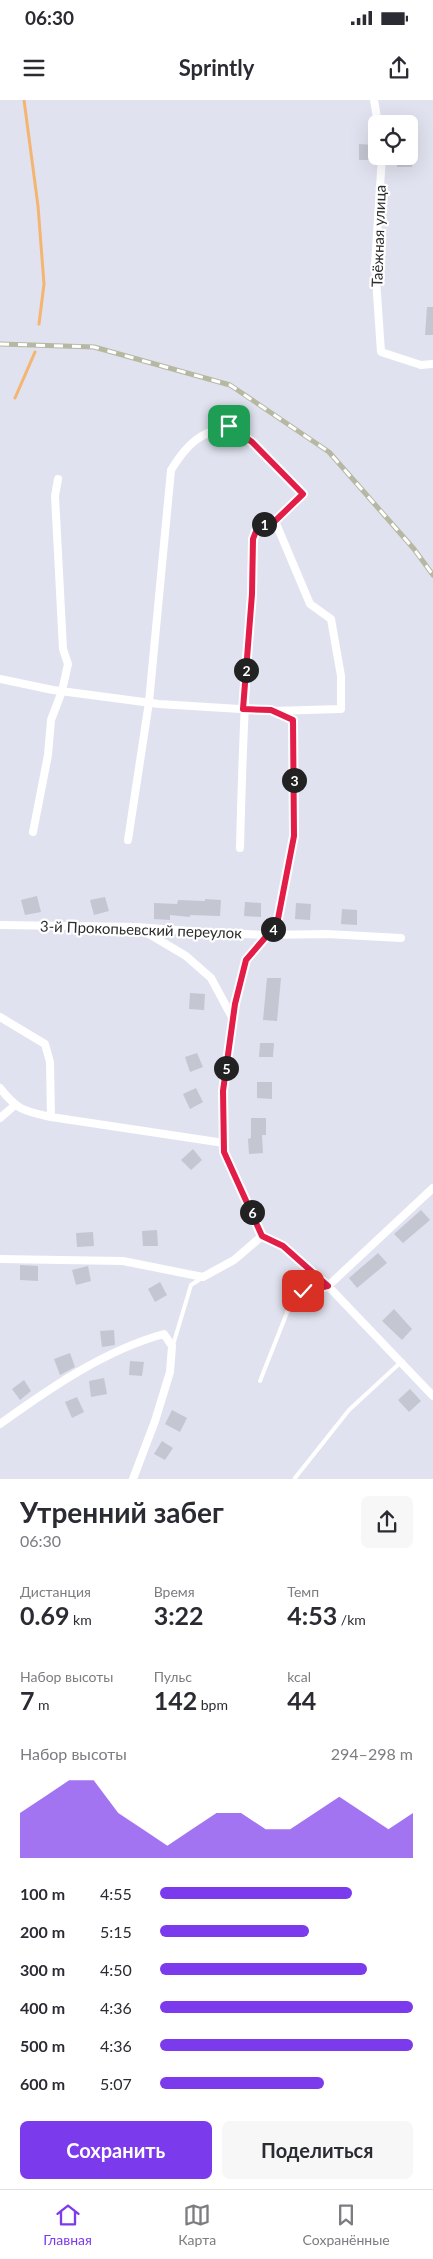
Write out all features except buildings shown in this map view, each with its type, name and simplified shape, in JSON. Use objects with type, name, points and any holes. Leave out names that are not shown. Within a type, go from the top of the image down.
[{"type":"street","points":[[374,100],[376,115]]},
{"type":"street","name":"Таёжная улица","points":[[382,165],[376,265],[381,352],[421,365],[433,364]]},
{"type":"street","points":[[128,840],[149,702],[171,470],[182,451],[208,431],[229,426],[252,442],[303,494],[275,521],[258,526],[253,539],[252,594],[243,709],[240,848]]},
{"type":"street","points":[[33,832],[48,755],[51,720],[62,691],[68,664],[63,650],[55,496],[58,479]]},
{"type":"street","points":[[0,679],[62,691],[149,702],[243,709],[341,709],[341,676],[332,619],[310,604],[275,521]]},
{"type":"street","points":[[271,710],[293,720],[294,836],[277,924],[246,960],[233,1019],[223,1091],[224,1152],[262,1236],[283,1246],[328,1286],[433,1396]]},
{"type":"street","name":"3-й Прокопьевский переулок","points":[[0,925],[137,927],[267,935],[326,934],[401,938]]},
{"type":"street","points":[[137,927],[186,956],[212,978],[233,1019]]},
{"type":"street","points":[[0,1017],[45,1044],[50,1062],[51,1117]]},
{"type":"street","points":[[0,1088],[14,1106],[31,1113],[224,1143]]},
{"type":"street","points":[[0,1118],[14,1106]]},
{"type":"street","points":[[328,1286],[433,1188]]},
{"type":"street","points":[[0,1260],[123,1261],[203,1276],[234,1260],[262,1236]]},
{"type":"street","points":[[0,1424],[55,1384],[142,1340],[164,1334],[172,1346],[168,1380],[133,1479]]},
{"type":"lane","points":[[172,1346],[191,1285],[203,1276]]},
{"type":"lane","points":[[260,1381],[292,1300],[303,1291],[328,1286]]},
{"type":"lane","points":[[295,1478],[349,1410],[401,1362]]},
{"type":"waterway","points":[[24,100],[38,206],[44,284],[39,324]]},
{"type":"waterway","points":[[15,398],[35,352]]},
{"type":"railway","points":[[0,344],[94,347],[230,385],[329,452],[414,549],[433,575]]},
{"type":"route","points":[[229,426],[252,442],[303,494],[275,521],[258,526],[253,539],[252,594],[243,709],[271,710],[293,720],[294,836],[277,924],[246,960],[235,1004],[223,1091],[224,1152],[262,1236],[283,1246],[328,1286],[303,1291]]}]
